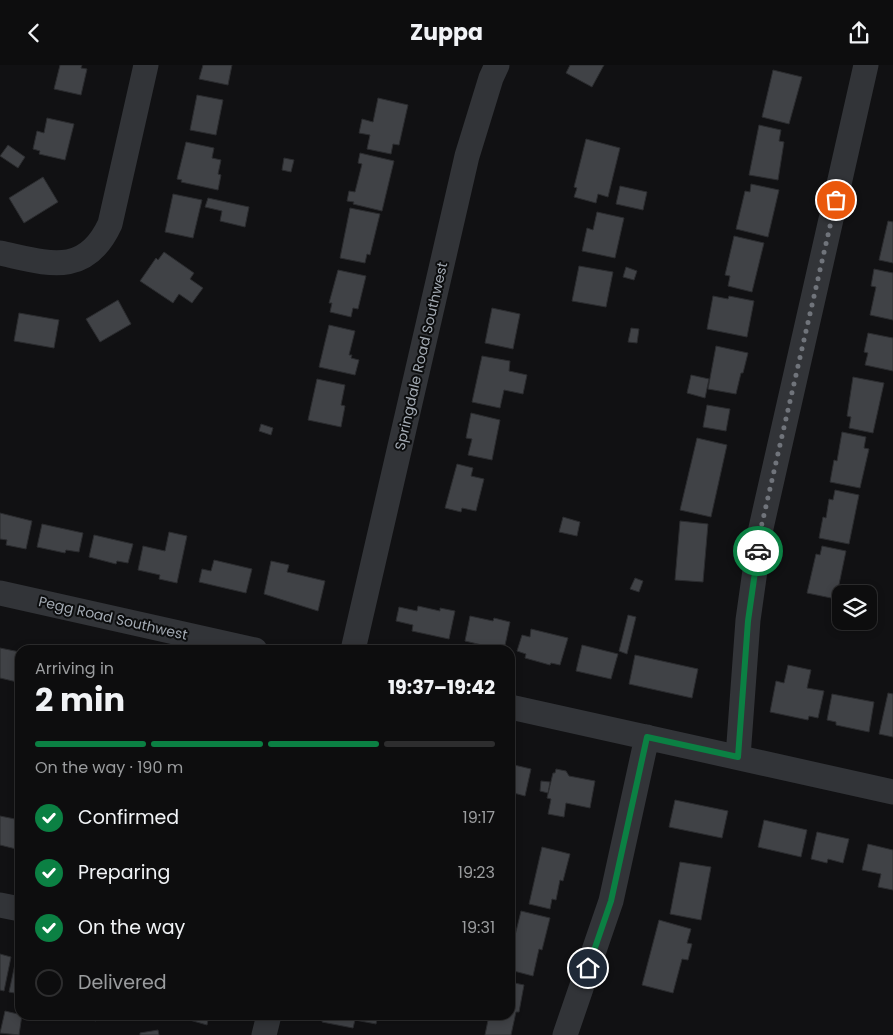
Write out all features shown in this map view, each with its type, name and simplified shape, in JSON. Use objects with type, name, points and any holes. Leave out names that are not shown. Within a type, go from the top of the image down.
[{"type":"street","points":[[0,253],[51,264],[72,261],[93,251],[104,238],[110,224],[146,65]]},
{"type":"street","name":"Springdale Road Southwest","points":[[354,645],[466,156],[497,65]]},
{"type":"street","points":[[738,757],[748,621],[761,528],[866,65]]},
{"type":"street","name":"Pegg Road Southwest","points":[[0,593],[233,645]]},
{"type":"street","points":[[515,708],[893,791]]},
{"type":"street","points":[[565,1035],[611,901],[647,737]]},
{"type":"street","points":[[0,905],[15,908]]},
{"type":"street","points":[[264,1035],[268,1020]]},
{"type":"building","points":[[60,65],[82,65],[81,68],[87,69],[81,95],[54,89]]},
{"type":"building","points":[[203,65],[232,65],[228,85],[199,79]]},
{"type":"building","points":[[570,65],[604,65],[592,87],[566,73]]},
{"type":"building","points":[[773,70],[802,77],[789,124],[762,117]]},
{"type":"building","points":[[197,95],[223,100],[216,135],[190,130]]},
{"type":"building","points":[[378,98],[408,105],[399,145],[393,144],[391,154],[367,149],[370,135],[359,133],[362,119],[373,122]]},
{"type":"building","points":[[47,118],[74,124],[65,160],[39,154],[40,151],[33,149],[37,131],[44,133]]},
{"type":"building","points":[[759,125],[781,130],[779,141],[784,142],[778,180],[749,175]]},
{"type":"building","points":[[586,139],[620,148],[608,197],[598,194],[596,203],[574,197],[577,188],[574,187]]},
{"type":"building","points":[[186,142],[214,148],[212,158],[221,160],[218,174],[221,175],[218,190],[181,182],[182,180],[177,179]]},
{"type":"building","points":[[8,145],[25,157],[18,168],[0,156]]},
{"type":"building","points":[[360,153],[394,161],[382,211],[347,201],[349,191],[355,192],[362,164],[358,163]]},
{"type":"building","points":[[284,158],[294,160],[291,172],[282,170]]},
{"type":"building","points":[[43,177],[58,202],[24,223],[9,198]]},
{"type":"building","points":[[751,184],[779,190],[768,237],[736,229],[745,191],[750,192]]},
{"type":"building","points":[[620,186],[647,192],[643,210],[616,204]]},
{"type":"building","points":[[173,194],[202,200],[193,238],[165,232]]},
{"type":"building","points":[[208,198],[249,207],[245,227],[220,221],[222,211],[205,207]]},
{"type":"building","points":[[350,208],[380,214],[370,255],[367,254],[365,263],[340,258]]},
{"type":"building","points":[[597,212],[624,218],[615,258],[582,251],[587,228],[593,230]]},
{"type":"building","points":[[888,221],[893,222],[893,263],[879,260]]},
{"type":"building","points":[[734,236],[764,243],[752,292],[728,286],[730,276],[725,275]]},
{"type":"building","points":[[164,252],[194,273],[190,279],[203,288],[192,303],[179,294],[173,303],[140,281],[156,258],[158,260]]},
{"type":"building","points":[[579,266],[613,272],[606,307],[572,301]]},
{"type":"building","points":[[626,267],[637,271],[634,280],[623,277]]},
{"type":"building","points":[[874,269],[893,273],[893,320],[870,315],[876,287],[871,286]]},
{"type":"building","points":[[338,270],[366,276],[358,309],[353,308],[351,317],[330,312],[332,303],[329,303]]},
{"type":"building","points":[[713,296],[728,299],[729,296],[754,301],[747,337],[707,329]]},
{"type":"building","points":[[118,300],[131,324],[100,342],[86,319]]},
{"type":"building","points":[[492,308],[520,314],[513,349],[485,343]]},
{"type":"building","points":[[19,313],[59,320],[54,348],[14,341]]},
{"type":"building","points":[[329,325],[355,331],[349,355],[352,355],[351,358],[359,360],[355,375],[319,367]]},
{"type":"building","points":[[631,328],[639,329],[637,343],[628,342]]},
{"type":"building","points":[[868,333],[893,338],[893,371],[865,365],[868,353],[864,352]]},
{"type":"building","points":[[716,346],[748,353],[736,394],[708,389]]},
{"type":"building","points":[[482,356],[510,361],[509,371],[527,375],[523,394],[504,390],[500,408],[472,402]]},
{"type":"building","points":[[691,375],[709,379],[705,398],[687,393]]},
{"type":"building","points":[[853,377],[884,383],[873,433],[849,428],[851,417],[847,416]]},
{"type":"building","points":[[317,379],[345,385],[341,405],[345,406],[341,427],[308,420]]},
{"type":"building","points":[[707,405],[730,409],[726,431],[703,427]]},
{"type":"building","points":[[471,413],[500,420],[492,460],[468,455],[472,439],[466,438]]},
{"type":"building","points":[[261,424],[273,428],[271,435],[259,431]]},
{"type":"building","points":[[842,432],[866,437],[864,448],[869,449],[860,488],[830,482],[834,460],[837,461]]},
{"type":"building","points":[[697,438],[727,445],[711,517],[680,510]]},
{"type":"building","points":[[457,464],[473,468],[471,476],[484,479],[476,511],[462,508],[461,512],[445,508]]},
{"type":"building","points":[[835,490],[859,495],[849,544],[819,538],[823,517],[826,518],[829,499],[833,500]]},
{"type":"building","points":[[0,513],[32,521],[26,549],[6,545],[7,540],[0,539]]},
{"type":"building","points":[[563,517],[580,522],[577,536],[559,532]]},
{"type":"building","points":[[680,521],[708,524],[703,582],[675,580]]},
{"type":"building","points":[[42,524],[83,533],[79,552],[66,550],[65,553],[37,547]]},
{"type":"building","points":[[169,532],[187,536],[177,583],[159,579],[160,575],[138,570],[143,546],[165,551]]},
{"type":"building","points":[[94,535],[133,544],[128,563],[117,561],[116,564],[89,557]]},
{"type":"building","points":[[822,546],[846,551],[839,585],[832,585],[832,598],[807,593],[816,554],[820,555]]},
{"type":"building","points":[[214,560],[252,569],[246,593],[199,582],[202,569],[211,571]]},
{"type":"building","points":[[271,561],[289,565],[287,572],[325,581],[318,611],[264,594]]},
{"type":"building","points":[[635,578],[643,581],[639,592],[630,589]]},
{"type":"building","points":[[418,606],[440,611],[440,608],[455,611],[449,639],[412,631],[413,625],[396,621],[399,607],[417,611]]},
{"type":"building","points":[[628,615],[636,617],[627,654],[619,651]]},
{"type":"building","points":[[470,616],[493,621],[494,618],[510,622],[505,645],[482,645],[465,641]]},
{"type":"building","points":[[531,629],[568,638],[560,665],[551,663],[550,665],[525,658],[526,654],[517,651],[522,635],[530,637]]},
{"type":"building","points":[[582,645],[618,654],[611,679],[576,671]]},
{"type":"building","points":[[0,648],[15,651],[15,682],[0,678]]},
{"type":"building","points":[[635,655],[698,669],[692,698],[629,684]]},
{"type":"building","points":[[788,665],[811,670],[807,688],[824,691],[818,718],[809,716],[808,720],[770,712],[776,681],[784,683]]},
{"type":"building","points":[[888,693],[893,694],[893,737],[879,734]]},
{"type":"building","points":[[832,694],[874,702],[869,732],[836,725],[836,722],[827,720]]},
{"type":"building","points":[[515,765],[531,769],[525,796],[515,793]]},
{"type":"building","points":[[556,769],[566,771],[569,776],[595,781],[590,808],[566,803],[564,817],[548,814],[551,799],[547,798],[553,773],[555,773]]},
{"type":"building","points":[[541,781],[550,782],[548,793],[540,791]]},
{"type":"building","points":[[675,800],[728,811],[722,838],[669,827]]},
{"type":"building","points":[[0,816],[15,819],[15,849],[0,845]]},
{"type":"building","points":[[764,820],[807,830],[801,857],[758,847]]},
{"type":"building","points":[[817,832],[849,839],[843,863],[828,859],[827,863],[811,859]]},
{"type":"building","points":[[868,844],[893,850],[893,890],[878,887],[881,874],[862,870]]},
{"type":"building","points":[[542,847],[570,854],[563,881],[560,880],[556,900],[552,899],[550,909],[529,904]]},
{"type":"building","points":[[680,862],[711,867],[701,920],[670,914]]},
{"type":"building","points":[[521,911],[550,918],[542,950],[539,949],[533,976],[515,971],[515,936]]},
{"type":"building","points":[[659,920],[691,929],[687,943],[692,944],[688,960],[682,959],[673,993],[642,985]]},
{"type":"building","points":[[0,954],[11,957],[4,991],[0,990]]},
{"type":"building","points":[[15,964],[15,993],[9,992]]},
{"type":"building","points":[[515,983],[524,985],[519,1012],[516,1012],[515,1017]]},
{"type":"building","points":[[5,1011],[15,1013],[15,1020],[21,1020],[19,1035],[0,1033]]},
{"type":"building","points":[[190,1020],[208,1020],[207,1025]]},
{"type":"building","points":[[322,1020],[355,1020],[353,1028],[322,1022]]},
{"type":"building","points":[[355,1020],[377,1020],[376,1024]]},
{"type":"building","points":[[488,1020],[514,1020],[511,1035],[485,1035]]},
{"type":"building","points":[[158,1030],[159,1035],[140,1035],[140,1033]]},
{"type":"way so far","points":[[758,551],[761,528],[836,200]]},
{"type":"route","points":[[588,968],[611,901],[647,737],[738,757],[748,621],[758,551]]}]
